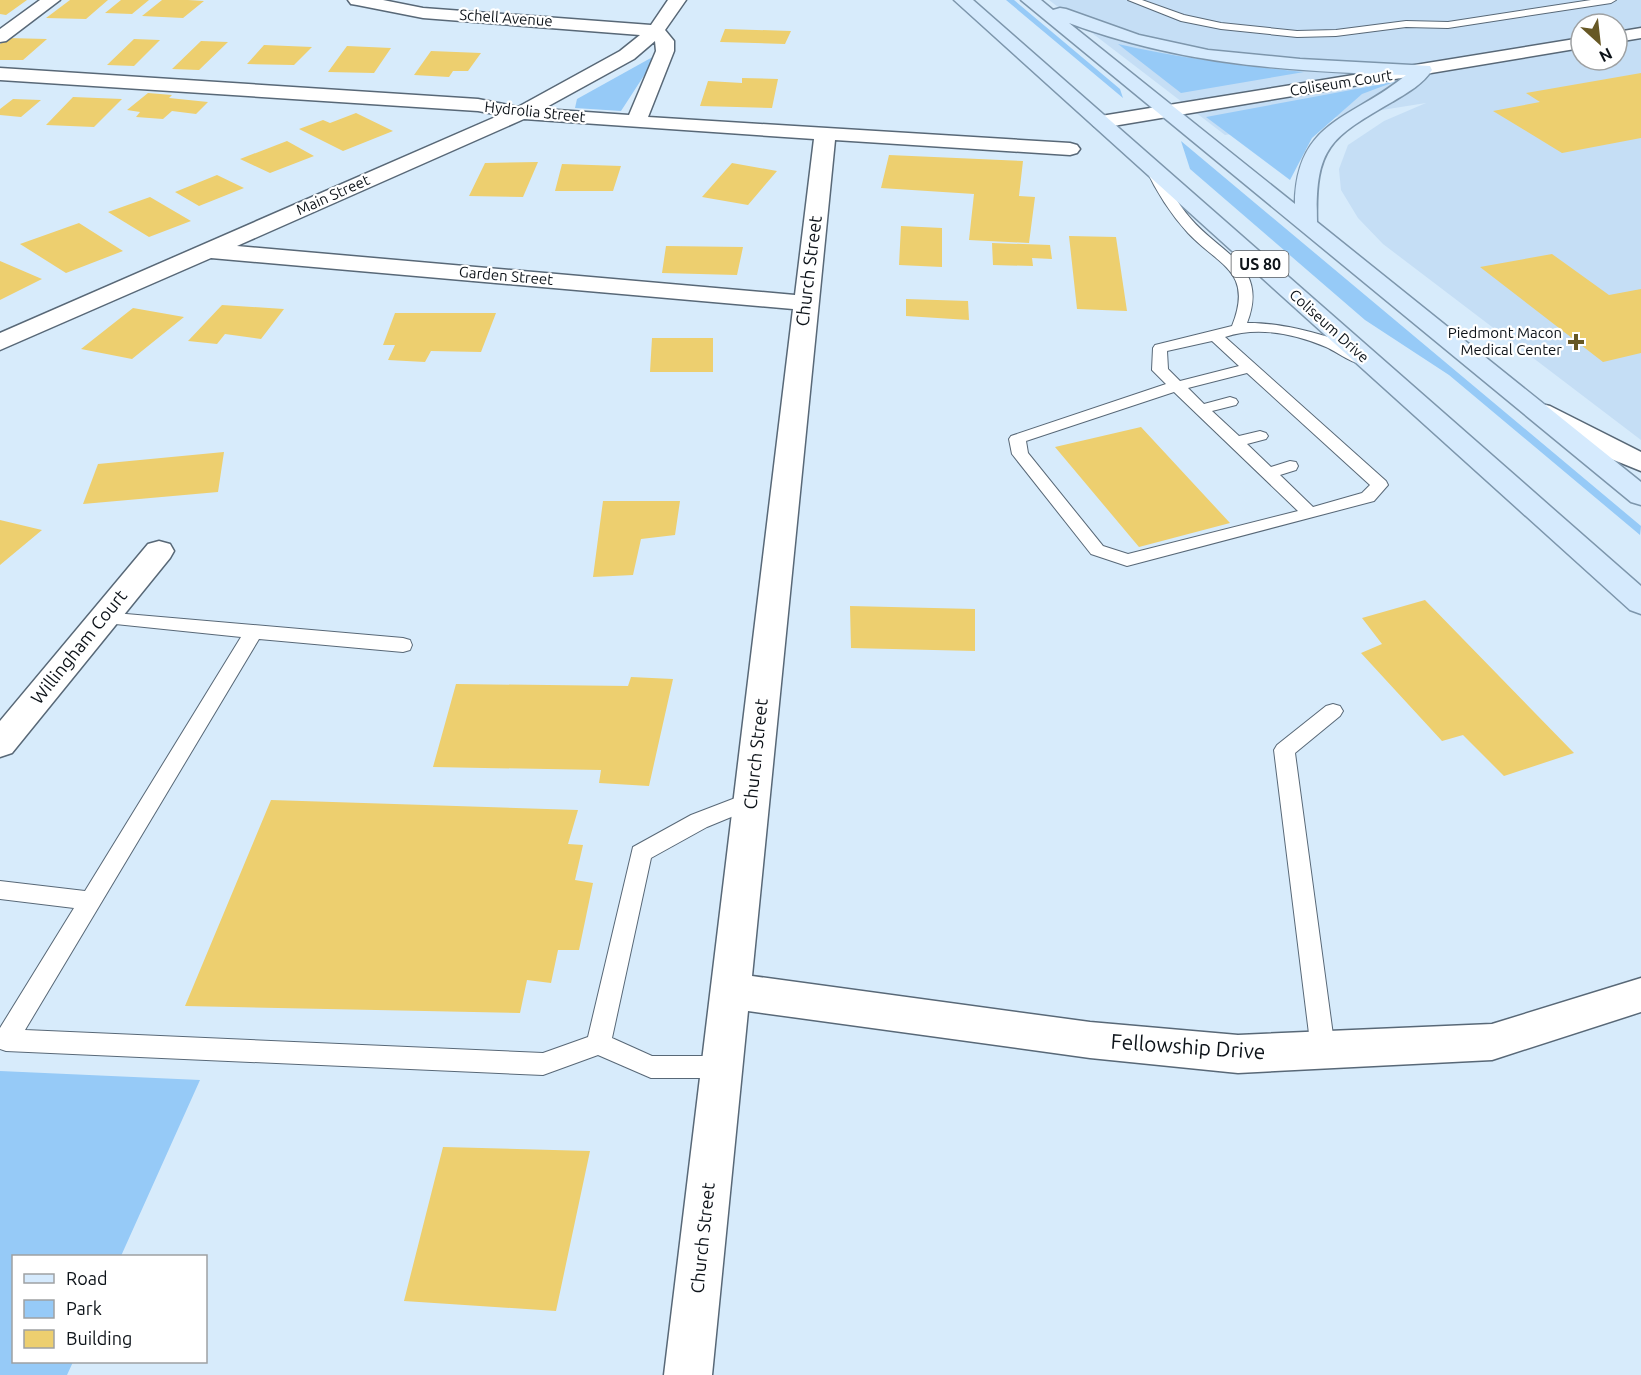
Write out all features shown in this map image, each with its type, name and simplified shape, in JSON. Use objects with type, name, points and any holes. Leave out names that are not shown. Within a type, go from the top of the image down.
[{"type":"main road","name":"Coliseum Drive","points":[[963,0],[1373,366],[1638,593]]},
{"type":"main road","points":[[1030,0],[1098,28],[1178,50],[1282,64],[1423,70]]},
{"type":"main road","points":[[1030,0],[1641,496]]},
{"type":"main road","points":[[1306,225],[1306,185],[1309,168],[1328,134],[1359,112],[1401,88],[1423,70]]},
{"type":"street","points":[[0,37],[51,0]]},
{"type":"street","name":"Schell Avenue","points":[[357,0],[423,13],[656,31]]},
{"type":"street","name":"Main Street","points":[[0,342],[521,112],[627,55],[656,31],[677,0]]},
{"type":"street","points":[[636,122],[665,51],[665,41],[656,31]]},
{"type":"street","name":"Coliseum Court","points":[[1101,122],[1569,45]]},
{"type":"street","name":"Hydrolia Street","points":[[0,74],[478,105],[521,112],[636,122],[1070,149]]},
{"type":"street","name":"Church Street","points":[[688,1375],[825,134]]},
{"type":"street","name":"Garden Street","points":[[208,250],[805,303]]},
{"type":"street","points":[[1533,408],[1641,463]]},
{"type":"street","name":"Willingham Court","points":[[0,744],[159,551]]},
{"type":"street","name":"Fellowship Drive","points":[[731,991],[1090,1040],[1238,1054],[1491,1042],[1641,995]]},
{"type":"lane","points":[[1133,0],[1181,18],[1221,26],[1297,34],[1336,33],[1406,24],[1448,25],[1611,0]]},
{"type":"lane","points":[[1151,166],[1163,194],[1200,237],[1238,270],[1245,281],[1248,292],[1244,314],[1238,328]]},
{"type":"lane","points":[[1310,513],[1160,370],[1160,348],[1215,336],[1238,328],[1275,329],[1340,346],[1373,366]]},
{"type":"lane","points":[[1215,336],[1251,367],[1271,392],[1305,425],[1345,452],[1380,485],[1368,497],[1127,560],[1097,550],[1020,454],[1017,439],[1177,386],[1251,367]]},
{"type":"lane","points":[[1201,409],[1230,402]]},
{"type":"lane","points":[[1236,442],[1260,436]]},
{"type":"lane","points":[[1327,457],[1345,452]]},
{"type":"lane","points":[[1268,473],[1290,466]]},
{"type":"lane","points":[[103,618],[403,645]]},
{"type":"lane","points":[[254,632],[6,1040],[543,1064],[599,1044],[651,1067],[723,1067]]},
{"type":"lane","points":[[1323,1050],[1284,750],[1333,711]]},
{"type":"lane","points":[[599,1044],[641,853],[699,821],[751,801]]},
{"type":"lane","points":[[0,890],[91,901]]},
{"type":"shaded area","points":[[1049,0],[1641,0],[1641,440],[1383,244],[1358,218],[1341,190],[1339,169],[1348,145],[1384,121],[1426,103],[1225,135]]},
{"type":"green space","points":[[1006,0],[1014,0],[1120,89],[1123,98]]},
{"type":"green space","points":[[1118,44],[1211,61],[1304,72],[1181,93]]},
{"type":"green space","points":[[658,54],[621,111],[575,108],[577,99]]},
{"type":"green space","points":[[1394,82],[1362,94],[1312,138],[1290,180],[1206,117]]},
{"type":"green space","points":[[1181,141],[1641,526],[1640,535],[1449,375],[1365,320],[1190,169]]},
{"type":"green space","points":[[0,1071],[200,1080],[121,1255],[12,1255],[12,1363],[73,1363],[67,1375],[0,1375]]},
{"type":"building","points":[[0,0],[27,0],[6,15],[0,14]]},
{"type":"building","points":[[70,0],[108,0],[86,19],[46,18]]},
{"type":"building","points":[[121,0],[149,0],[132,14],[105,13]]},
{"type":"building","points":[[162,0],[204,1],[183,18],[142,16]]},
{"type":"building","points":[[725,29],[791,31],[785,44],[720,42]]},
{"type":"building","points":[[7,38],[47,39],[23,60],[0,60],[0,44]]},
{"type":"building","points":[[134,39],[160,40],[134,66],[107,65]]},
{"type":"building","points":[[201,41],[228,42],[199,70],[172,69]]},
{"type":"building","points":[[264,45],[312,47],[294,65],[247,64]]},
{"type":"building","points":[[347,46],[391,48],[374,73],[328,72]]},
{"type":"building","points":[[431,51],[481,53],[468,71],[453,71],[449,77],[414,75]]},
{"type":"building","points":[[1641,73],[1641,138],[1562,153],[1493,111],[1540,102],[1526,93]]},
{"type":"building","points":[[742,78],[778,79],[772,108],[700,106],[708,81],[742,83]]},
{"type":"building","points":[[148,93],[172,95],[169,98],[208,102],[196,114],[172,111],[163,119],[136,117],[140,112],[127,110]]},
{"type":"building","points":[[73,97],[122,99],[94,127],[46,125]]},
{"type":"building","points":[[13,99],[41,100],[21,117],[0,115],[0,109]]},
{"type":"building","points":[[356,113],[393,131],[343,151],[299,129],[323,120],[330,123]]},
{"type":"building","points":[[287,141],[314,156],[270,173],[240,159]]},
{"type":"building","points":[[889,155],[1023,161],[1019,196],[1035,197],[1029,243],[969,240],[974,194],[881,188]]},
{"type":"building","points":[[538,162],[523,197],[469,196],[485,163]]},
{"type":"building","points":[[732,163],[777,171],[748,205],[702,197]]},
{"type":"building","points":[[562,164],[621,166],[613,191],[555,191]]},
{"type":"building","points":[[217,175],[244,188],[199,206],[175,192]]},
{"type":"building","points":[[150,197],[191,221],[149,237],[108,212]]},
{"type":"building","points":[[79,223],[123,251],[66,273],[20,244]]},
{"type":"building","points":[[901,226],[942,228],[942,267],[899,265]]},
{"type":"building","points":[[1069,236],[1116,237],[1127,311],[1077,309]]},
{"type":"building","points":[[992,243],[1050,245],[1052,259],[1032,258],[1033,266],[993,265]]},
{"type":"building","points":[[666,246],[743,247],[737,275],[662,273]]},
{"type":"building","points":[[1552,254],[1609,295],[1641,289],[1641,353],[1603,362],[1480,267]]},
{"type":"building","points":[[0,261],[42,279],[0,300]]},
{"type":"building","points":[[906,299],[968,301],[969,320],[906,316]]},
{"type":"building","points":[[222,305],[284,309],[261,339],[225,334],[217,344],[188,341]]},
{"type":"building","points":[[133,308],[184,317],[132,359],[81,349]]},
{"type":"building","points":[[395,313],[496,313],[481,352],[431,351],[425,362],[388,360],[395,345],[383,345]]},
{"type":"building","points":[[652,338],[713,338],[713,372],[650,372]]},
{"type":"building","points":[[1141,427],[1230,523],[1139,547],[1055,447]]},
{"type":"building","points":[[224,452],[218,492],[83,504],[98,464]]},
{"type":"building","points":[[603,501],[680,501],[675,535],[641,539],[633,575],[593,577]]},
{"type":"building","points":[[0,520],[42,530],[0,565]]},
{"type":"building","points":[[1425,600],[1574,753],[1504,776],[1463,735],[1442,741],[1361,653],[1382,644],[1362,618]]},
{"type":"building","points":[[850,606],[975,609],[975,651],[851,648]]},
{"type":"building","points":[[631,677],[673,679],[649,786],[599,783],[601,770],[433,767],[456,684],[628,686]]},
{"type":"building","points":[[271,800],[578,810],[568,844],[583,845],[575,880],[593,883],[579,950],[558,950],[551,983],[527,980],[520,1013],[185,1006]]},
{"type":"building","points":[[443,1147],[590,1151],[556,1311],[404,1301]]},
{"type":"place","name":"Piedmont Macon Medical Center","points":[[1576,342]]}]
